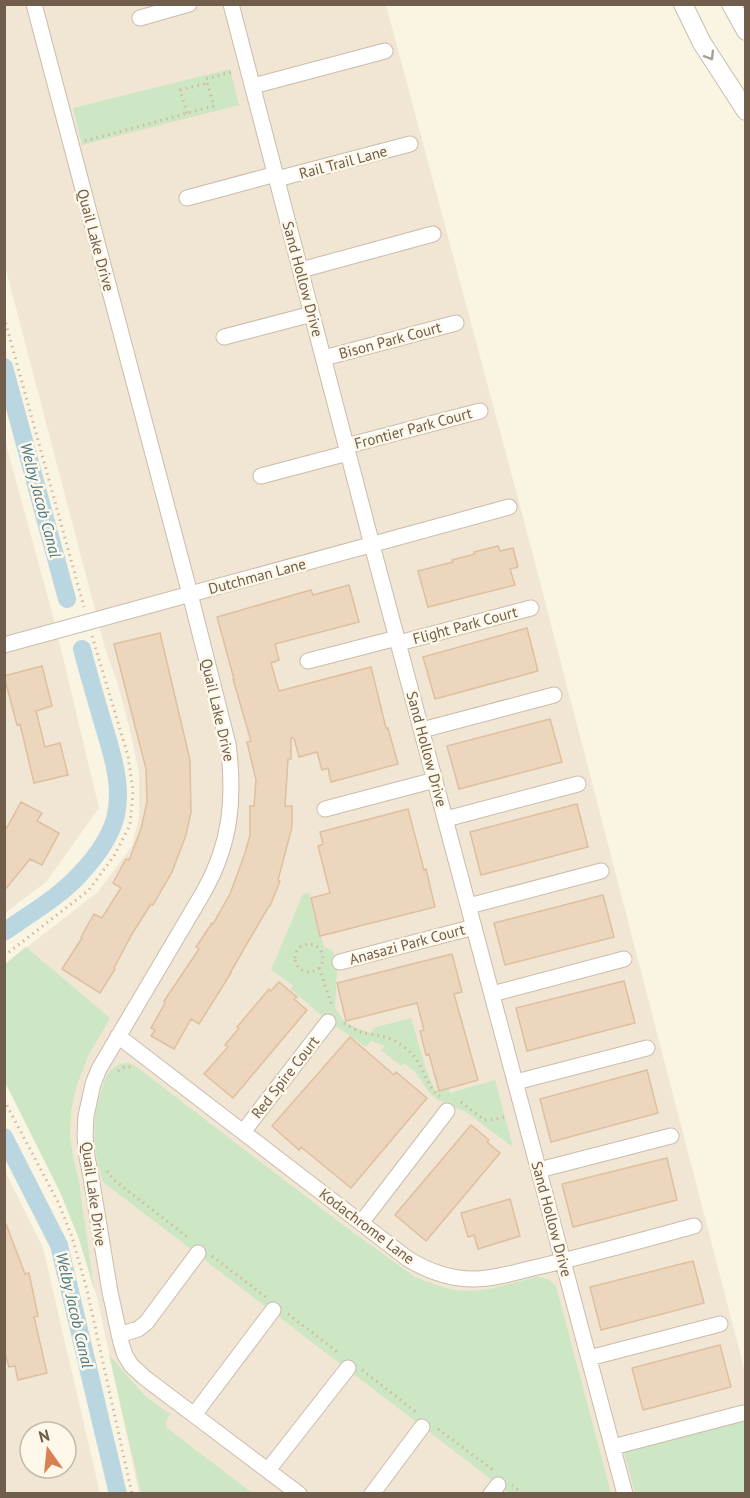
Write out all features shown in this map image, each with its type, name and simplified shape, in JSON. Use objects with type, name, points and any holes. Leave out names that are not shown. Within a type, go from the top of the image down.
[{"type":"street","name":"Quail Lake Drive","points":[[34,4],[228,744],[232,787],[224,846],[212,878],[118,1036],[93,1084],[86,1116],[85,1136],[105,1269],[119,1335],[125,1355],[131,1365],[299,1494]]},
{"type":"street","points":[[140,18],[189,4]]},
{"type":"street","name":"Sand Hollow Drive","points":[[231,4],[372,545],[625,1494]]},
{"type":"street","points":[[683,4],[702,43],[746,111]]},
{"type":"street","points":[[731,4],[746,31]]},
{"type":"street","points":[[253,86],[385,51]]},
{"type":"street","name":"Rail Trail Lane","points":[[187,198],[410,144]]},
{"type":"street","points":[[301,270],[433,234]]},
{"type":"street","points":[[224,337],[312,314]]},
{"type":"street","name":"Bison Park Court","points":[[324,358],[456,323]]},
{"type":"street","name":"Frontier Park Court","points":[[261,476],[480,411]]},
{"type":"street","name":"Dutchman Lane","points":[[4,645],[509,507]]},
{"type":"street","name":"Flight Park Court","points":[[308,661],[531,608]]},
{"type":"street","points":[[422,730],[554,695]]},
{"type":"street","points":[[325,809],[435,780]]},
{"type":"street","points":[[446,819],[578,784]]},
{"type":"street","points":[[469,906],[601,871]]},
{"type":"street","name":"Anasazi Park Court","points":[[340,962],[474,927]]},
{"type":"street","points":[[492,994],[624,959]]},
{"type":"street","name":"Red Spire Court","points":[[243,1132],[330,1016]]},
{"type":"street","name":"Kodachrome Lane","points":[[118,1036],[408,1259],[447,1276],[490,1278],[564,1261],[694,1226]]},
{"type":"street","points":[[516,1082],[647,1048]]},
{"type":"street","points":[[361,1223],[449,1103]]},
{"type":"street","points":[[539,1170],[670,1136]]},
{"type":"street","points":[[119,1335],[138,1329],[146,1323],[201,1250]]},
{"type":"street","points":[[194,1415],[276,1307]]},
{"type":"street","points":[[589,1358],[720,1324]]},
{"type":"street","points":[[268,1470],[351,1364]]},
{"type":"street","points":[[613,1447],[743,1413]]},
{"type":"street","points":[[372,1494],[426,1423]]},
{"type":"path","points":[[72,145],[214,106],[206,79],[248,68]]},
{"type":"path","points":[[187,113],[180,90],[207,82]]},
{"type":"path","points":[[4,317],[88,622],[128,756],[133,791],[130,825],[114,856],[88,890],[4,956]]},
{"type":"path","points":[[319,968],[316,971],[306,972],[298,968],[294,960],[299,948],[308,944],[320,950],[323,957],[319,968],[330,1016]]},
{"type":"path","points":[[345,1023],[361,1032],[393,1039],[403,1046],[422,1066],[432,1089],[449,1103],[462,1103],[484,1120],[524,1112]]},
{"type":"path","points":[[113,1076],[124,1067],[138,1069]]},
{"type":"path","points":[[4,1100],[59,1204],[72,1236],[87,1290],[132,1494]]},
{"type":"path","points":[[106,1168],[110,1177],[426,1423],[498,1483],[523,1494]]},
{"type":"shaded area","points":[[5,5],[386,5],[528,536],[745,1372],[745,1493],[139,1493],[97,1297],[79,1239],[61,1194],[5,1082],[5,964],[98,892],[132,846],[139,818],[139,773],[130,730],[105,648],[5,266]]},
{"type":"shaded area","points":[[4,437],[53,616],[99,808],[46,882],[5,913]]},
{"type":"shaded area","points":[[4,1169],[43,1248],[100,1493],[5,1493]]},
{"type":"green space","points":[[230,69],[239,105],[82,145],[73,108]]},
{"type":"green space","points":[[309,893],[324,947],[333,951],[337,969],[335,1008],[343,1020],[356,1028],[372,1033],[373,1028],[411,1018],[435,1091],[449,1089],[450,1093],[495,1080],[513,1147],[466,1112],[430,1094],[416,1073],[404,1063],[401,1066],[381,1050],[385,1046],[371,1041],[366,1047],[327,1020],[291,989],[293,985],[271,970],[303,894]]},
{"type":"green space","points":[[26,947],[110,1018],[88,1056],[76,1088],[71,1111],[70,1136],[79,1181],[94,1289],[79,1239],[61,1194],[5,1082],[5,964]]},
{"type":"green space","points":[[128,1063],[134,1065],[343,1225],[415,1277],[442,1287],[468,1291],[489,1289],[536,1277],[545,1278],[554,1284],[611,1493],[509,1493],[103,1182],[95,1145],[96,1110],[109,1072],[118,1065]]},
{"type":"green space","points":[[109,1355],[146,1397],[170,1414],[166,1422],[167,1428],[252,1493],[141,1493]]},
{"type":"green space","points":[[745,1421],[745,1493],[635,1493],[624,1452]]},
{"type":"building","points":[[498,546],[500,551],[513,548],[518,567],[510,569],[515,585],[428,607],[418,571],[453,562],[452,560],[475,554],[474,552]]},
{"type":"building","points":[[349,585],[359,622],[275,644],[279,660],[271,663],[279,691],[371,667],[386,728],[388,728],[398,764],[331,782],[328,768],[322,770],[317,752],[299,757],[294,738],[291,738],[291,759],[288,759],[285,806],[292,806],[292,827],[278,880],[280,881],[270,906],[199,1024],[191,1019],[174,1049],[151,1036],[155,1030],[151,1028],[164,1001],[199,949],[196,947],[213,924],[230,894],[250,835],[250,806],[254,806],[256,780],[247,742],[251,741],[217,617],[311,590],[313,595]]},
{"type":"building","points":[[527,628],[538,671],[435,699],[423,657]]},
{"type":"building","points":[[160,633],[190,760],[191,812],[186,835],[172,872],[153,905],[151,904],[132,934],[100,993],[62,969],[94,914],[102,918],[121,888],[113,883],[126,859],[129,860],[141,829],[147,802],[146,769],[114,644]]},
{"type":"building","points":[[42,666],[52,706],[36,711],[45,747],[60,743],[68,775],[34,783],[20,724],[17,725],[4,676]]},
{"type":"building","points":[[550,719],[562,762],[459,789],[447,746]]},
{"type":"building","points":[[21,802],[42,813],[37,821],[59,833],[42,865],[30,859],[4,891],[4,833]]},
{"type":"building","points":[[577,804],[588,847],[481,875],[470,832]]},
{"type":"building","points":[[408,809],[435,907],[320,936],[311,898],[330,893],[318,846],[323,844],[320,832]]},
{"type":"building","points":[[603,895],[614,937],[505,965],[494,923]]},
{"type":"building","points":[[452,954],[462,992],[454,994],[478,1080],[439,1091],[420,1031],[424,1030],[417,1003],[346,1021],[337,983]]},
{"type":"building","points":[[624,981],[635,1023],[527,1051],[516,1008]]},
{"type":"building","points":[[279,982],[297,997],[294,999],[307,1010],[233,1098],[204,1074],[228,1047],[225,1045],[239,1028],[237,1027],[269,989],[271,991]]},
{"type":"building","points":[[350,1037],[394,1075],[396,1072],[427,1098],[351,1188],[301,1147],[299,1150],[272,1126]]},
{"type":"building","points":[[647,1070],[658,1113],[551,1142],[540,1099]]},
{"type":"building","points":[[471,1125],[500,1153],[426,1241],[395,1215]]},
{"type":"building","points":[[667,1158],[677,1200],[573,1227],[562,1184]]},
{"type":"building","points":[[510,1199],[520,1236],[478,1249],[474,1235],[468,1237],[461,1213]]},
{"type":"building","points":[[4,1224],[6,1224],[25,1274],[29,1273],[38,1316],[34,1317],[47,1373],[18,1380],[15,1366],[9,1367],[4,1350]]},
{"type":"building","points":[[693,1261],[704,1303],[601,1330],[590,1287]]},
{"type":"building","points":[[720,1345],[731,1387],[643,1410],[632,1368]]},
{"type":"waterway","name":"Welby Jacob Canal","points":[[4,367],[67,599]]},
{"type":"waterway","name":"Welby Jacob Canal","points":[[4,932],[55,897],[73,881],[101,848],[115,819],[118,794],[115,769],[82,649]]},
{"type":"waterway","name":"Welby Jacob Canal","points":[[4,1137],[59,1245],[118,1494]]}]
